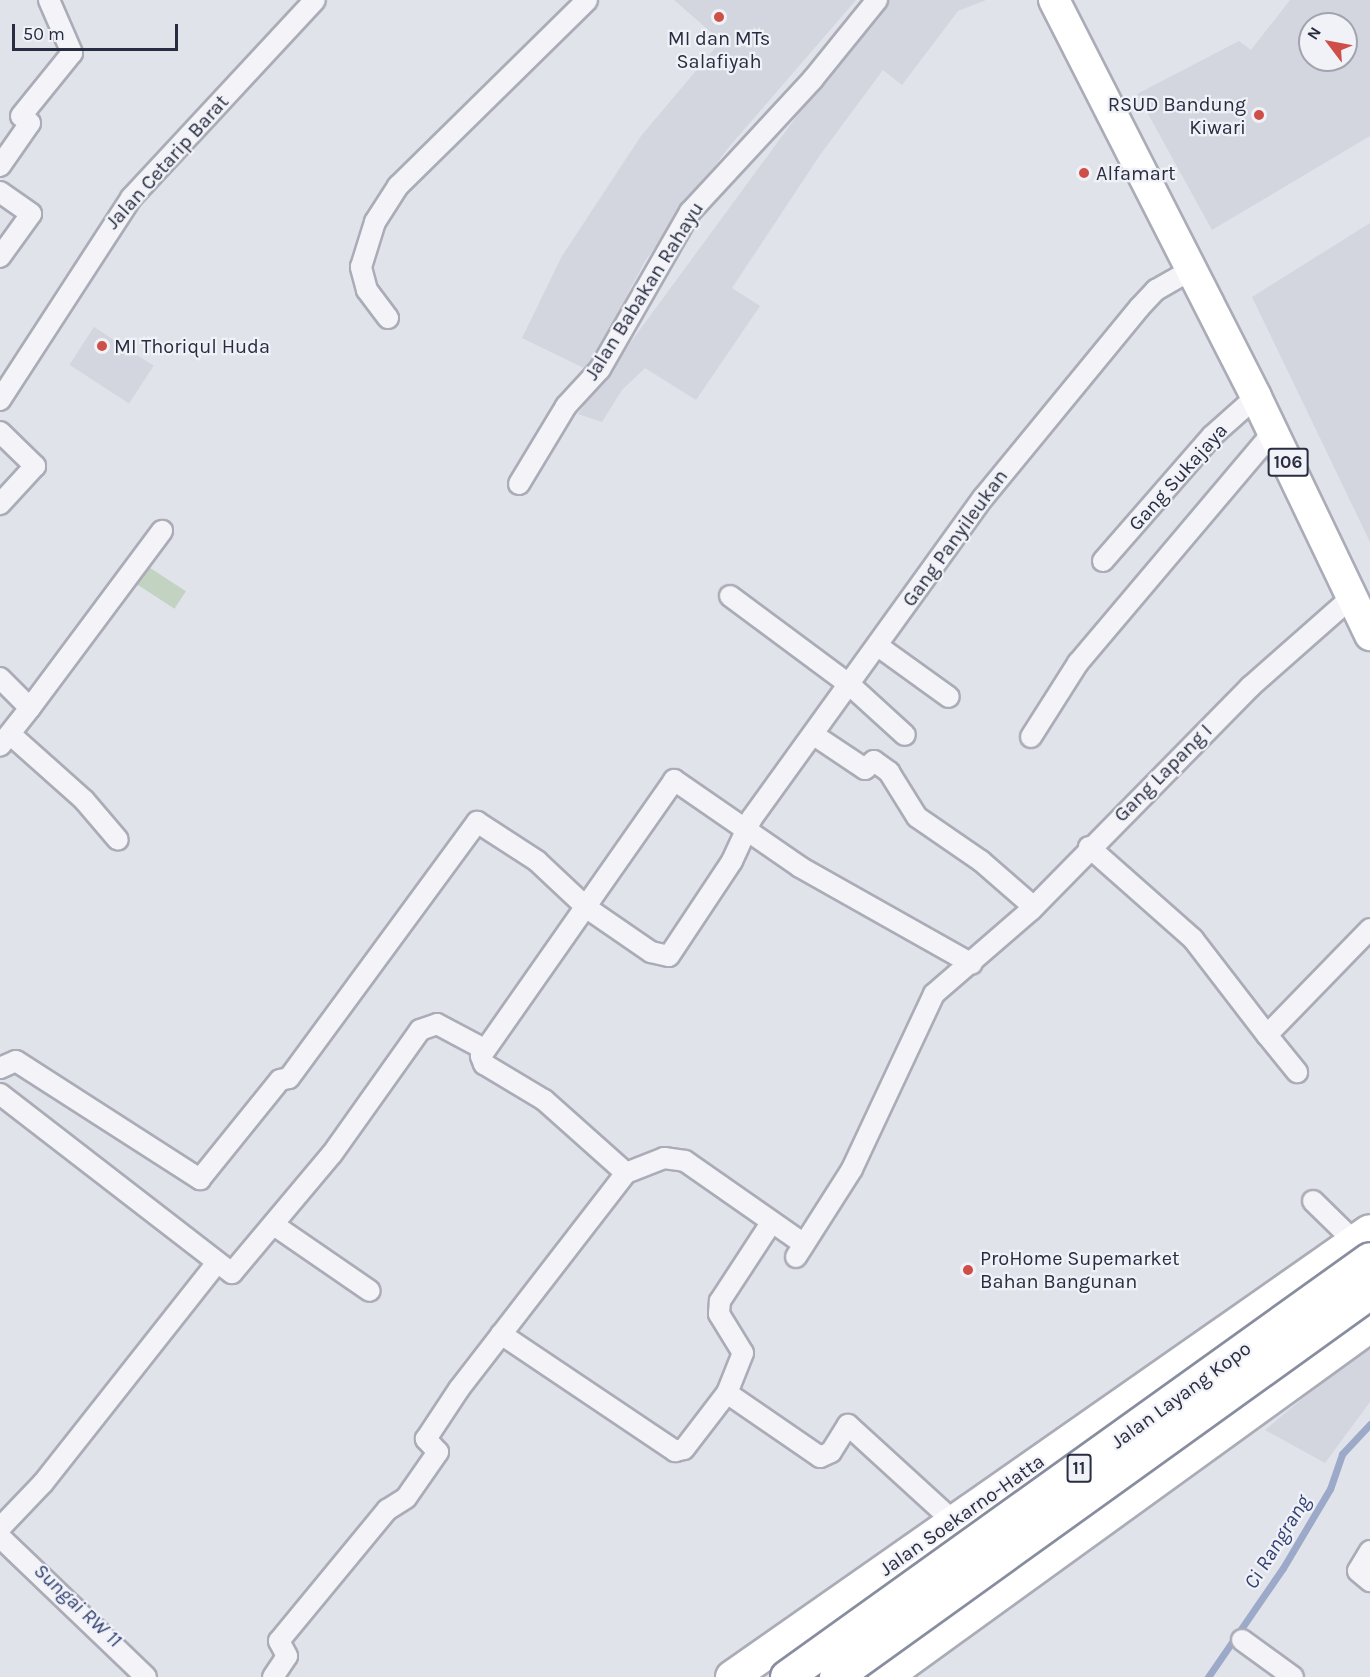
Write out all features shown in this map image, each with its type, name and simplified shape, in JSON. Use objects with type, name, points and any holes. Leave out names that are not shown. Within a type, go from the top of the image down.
[{"type":"highway","name":"Jalan Soekarno-Hatta","points":[[732,1677],[1290,1284],[1365,1244]]},
{"type":"highway","name":"Jalan Layang Kopo","points":[[787,1677],[1365,1244]]},
{"type":"highway","points":[[1290,1284],[1311,1275],[1343,1286],[1356,1317],[1341,1347]]},
{"type":"highway","name":"Jalan Layang Kopo","points":[[836,1677],[1370,1293]]},
{"type":"highway","points":[[885,1677],[1370,1326]]},
{"type":"main road","name":"106","points":[[1062,3],[1370,635]]},
{"type":"street","points":[[0,166],[30,123],[21,116],[72,52],[49,0]]},
{"type":"street","name":"Jalan Cetarip Barat","points":[[0,400],[131,198],[315,0]]},
{"type":"street","points":[[388,318],[367,290],[361,267],[375,222],[398,186],[587,0]]},
{"type":"street","name":"Jalan Babakan Rahayu","points":[[519,484],[566,406],[600,369],[690,212],[813,79],[877,0]]},
{"type":"street","points":[[0,192],[31,214],[0,257]]},
{"type":"street","name":"Gang Panyileukan","points":[[587,908],[651,952],[669,956],[732,861],[745,830],[1019,451],[1156,290],[1191,270]]},
{"type":"street","name":"Gang Sukajaya","points":[[1103,561],[1212,436],[1256,397]]},
{"type":"street","points":[[0,432],[35,466],[0,504]]},
{"type":"street","points":[[1031,737],[1078,663],[1273,432]]},
{"type":"street","points":[[118,840],[84,800],[5,740],[162,531]]},
{"type":"street","points":[[730,596],[850,685],[905,735]]},
{"type":"street","name":"Gang Lapang I","points":[[771,1223],[800,1251],[852,1169],[903,1068],[921,1014],[934,994],[1034,907],[1089,847],[1250,687],[1352,597]]},
{"type":"street","points":[[878,646],[949,697]]},
{"type":"street","points":[[0,678],[30,708]]},
{"type":"street","points":[[814,735],[865,769],[874,761],[889,772],[917,817],[981,861],[1034,907]]},
{"type":"street","points":[[626,1173],[544,1100],[484,1064],[484,1049],[587,908],[674,780],[814,876],[976,959]]},
{"type":"street","points":[[0,1068],[16,1061],[200,1179],[280,1080],[289,1078],[477,822],[537,861],[587,908]]},
{"type":"street","points":[[1089,847],[1193,939],[1296,1072]]},
{"type":"street","points":[[1267,1035],[1370,929]]},
{"type":"street","points":[[0,1094],[217,1263],[234,1273],[274,1225],[420,1030],[437,1024],[484,1049]]},
{"type":"street","points":[[273,1677],[287,1656],[279,1641],[387,1510],[406,1498],[438,1452],[426,1439],[501,1334],[626,1173],[664,1158],[685,1161],[771,1223],[720,1301],[719,1314],[743,1353],[727,1393],[700,1431],[675,1451],[501,1334]]},
{"type":"street","points":[[1313,1201],[1365,1244]]},
{"type":"street","points":[[274,1225],[370,1291]]},
{"type":"street","points":[[0,1528],[43,1484],[217,1263]]},
{"type":"street","points":[[727,1393],[820,1457],[831,1452],[848,1425],[953,1521]]},
{"type":"street","points":[[0,1537],[146,1677]]},
{"type":"street","points":[[1364,1576],[1370,1551]]},
{"type":"street","points":[[1242,1640],[1293,1677]]},
{"type":"shaded area","points":[[674,0],[856,0],[728,148],[645,261],[588,370],[522,338],[562,256],[641,136],[721,41]]},
{"type":"shaded area","points":[[882,0],[986,0],[958,11],[902,85],[883,70],[820,155],[732,288],[760,306],[696,400],[645,368],[622,390],[602,422],[578,414]]},
{"type":"shaded area","name":"RSUD Bandung Kiwari","points":[[1290,0],[1370,0],[1370,136],[1212,230],[1137,94],[1239,41],[1251,50]]},
{"type":"shaded area","points":[[1370,223],[1370,542],[1252,297]]},
{"type":"shaded area","name":"MI Thoriqul Huda","points":[[94,327],[154,366],[129,403],[69,365]]},
{"type":"shaded area","points":[[1370,1342],[1370,1402],[1325,1463],[1265,1430]]},
{"type":"green space","points":[[144,564],[186,591],[174,609],[133,582]]},
{"type":"waterway","name":"Ci Rangrang","points":[[1208,1677],[1283,1568],[1330,1489],[1342,1454],[1370,1424]]},
{"type":"place","name":"MI dan MTs Salafiyah","points":[[719,17]]},
{"type":"place","name":"RSUD Bandung Kiwari","points":[[1259,115]]},
{"type":"place","name":"Alfamart","points":[[1084,173]]},
{"type":"place","name":"MI Thoriqul Huda","points":[[102,346]]},
{"type":"place","name":"ProHome Supemarket Bahan Bangunan","points":[[968,1270]]},
{"type":"water label","name":"Sungai RW 11","points":[[78,1605]]}]
